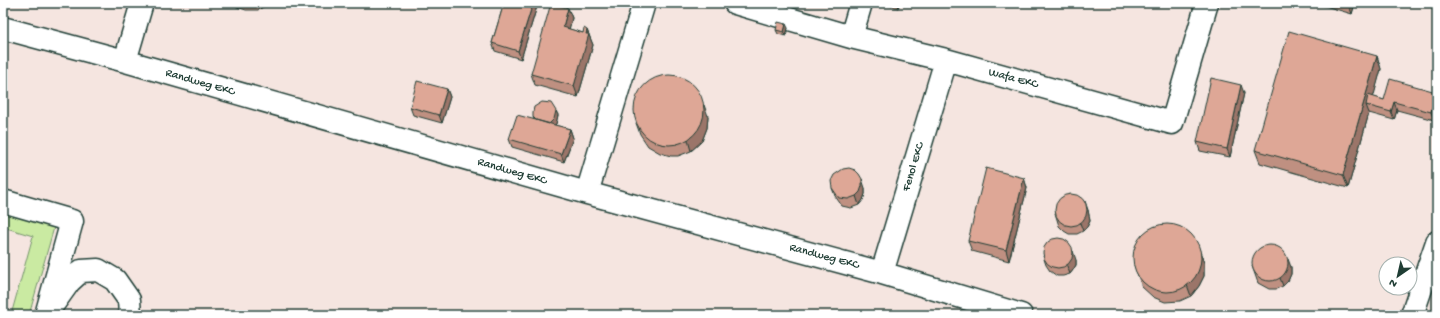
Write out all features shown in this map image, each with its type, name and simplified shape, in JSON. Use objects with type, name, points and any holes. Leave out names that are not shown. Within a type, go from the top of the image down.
[{"type":"lane","points":[[125,61],[142,3]]},
{"type":"lane","points":[[587,193],[644,3]]},
{"type":"lane","name":"Wafa EKC","points":[[735,3],[850,37],[946,60],[1172,123],[1207,3]]},
{"type":"lane","points":[[850,37],[861,3]]},
{"type":"lane","name":"Randweg EKC","points":[[3,28],[125,61],[587,193],[882,273],[1020,315]]},
{"type":"lane","name":"Fenol EKC","points":[[882,273],[946,60]]},
{"type":"lane","points":[[3,201],[72,221],[46,315]]},
{"type":"lane","points":[[1412,315],[1437,242]]},
{"type":"lane","points":[[46,315],[69,282],[81,271],[98,270],[115,280],[129,300],[130,315]]},
{"type":"green space","points":[[3,209],[55,224],[29,315],[11,315],[33,236],[3,227]]},
{"type":"building","points":[[504,3],[533,3],[518,51],[492,43]]},
{"type":"building","points":[[551,3],[568,8],[563,27],[583,33],[584,28],[587,30],[586,34],[589,34],[574,86],[531,74]]},
{"type":"building","points":[[1340,3],[1350,3],[1349,6]]},
{"type":"building","points":[[778,22],[786,24],[784,32],[776,30]]},
{"type":"building","points":[[1289,31],[1377,56],[1343,175],[1255,150]]},
{"type":"building","points":[[669,75],[688,81],[698,91],[704,110],[698,129],[688,139],[669,145],[650,139],[640,129],[634,110],[640,91],[650,81]]},
{"type":"building","points":[[1211,78],[1241,85],[1227,149],[1197,142]]},
{"type":"building","points":[[1390,79],[1436,92],[1431,112],[1394,102],[1391,112],[1366,105],[1368,95],[1384,100]]},
{"type":"building","points":[[417,81],[447,89],[439,115],[410,107]]},
{"type":"building","points":[[542,102],[551,103],[556,111],[554,119],[549,124],[536,120],[533,117],[534,107]]},
{"type":"building","points":[[517,115],[570,129],[561,154],[509,139]]},
{"type":"building","points":[[849,168],[855,170],[862,179],[860,192],[856,196],[848,199],[839,198],[832,188],[831,181],[834,175],[843,169]]},
{"type":"building","points":[[986,168],[1024,178],[1006,250],[968,241]]},
{"type":"building","points":[[1068,194],[1074,194],[1084,201],[1087,210],[1086,216],[1080,223],[1074,226],[1068,226],[1058,219],[1055,213],[1055,207],[1062,197]]},
{"type":"building","points":[[1167,224],[1180,227],[1191,234],[1198,245],[1201,258],[1198,271],[1191,282],[1180,289],[1167,292],[1154,289],[1143,282],[1136,271],[1133,258],[1136,245],[1143,234],[1154,227]]},
{"type":"building","points":[[1058,238],[1069,242],[1073,253],[1069,264],[1058,268],[1047,264],[1043,253],[1047,242]]},
{"type":"building","points":[[1274,245],[1283,250],[1287,256],[1287,270],[1283,276],[1274,281],[1266,281],[1257,276],[1253,270],[1252,259],[1257,250],[1263,246]]}]
